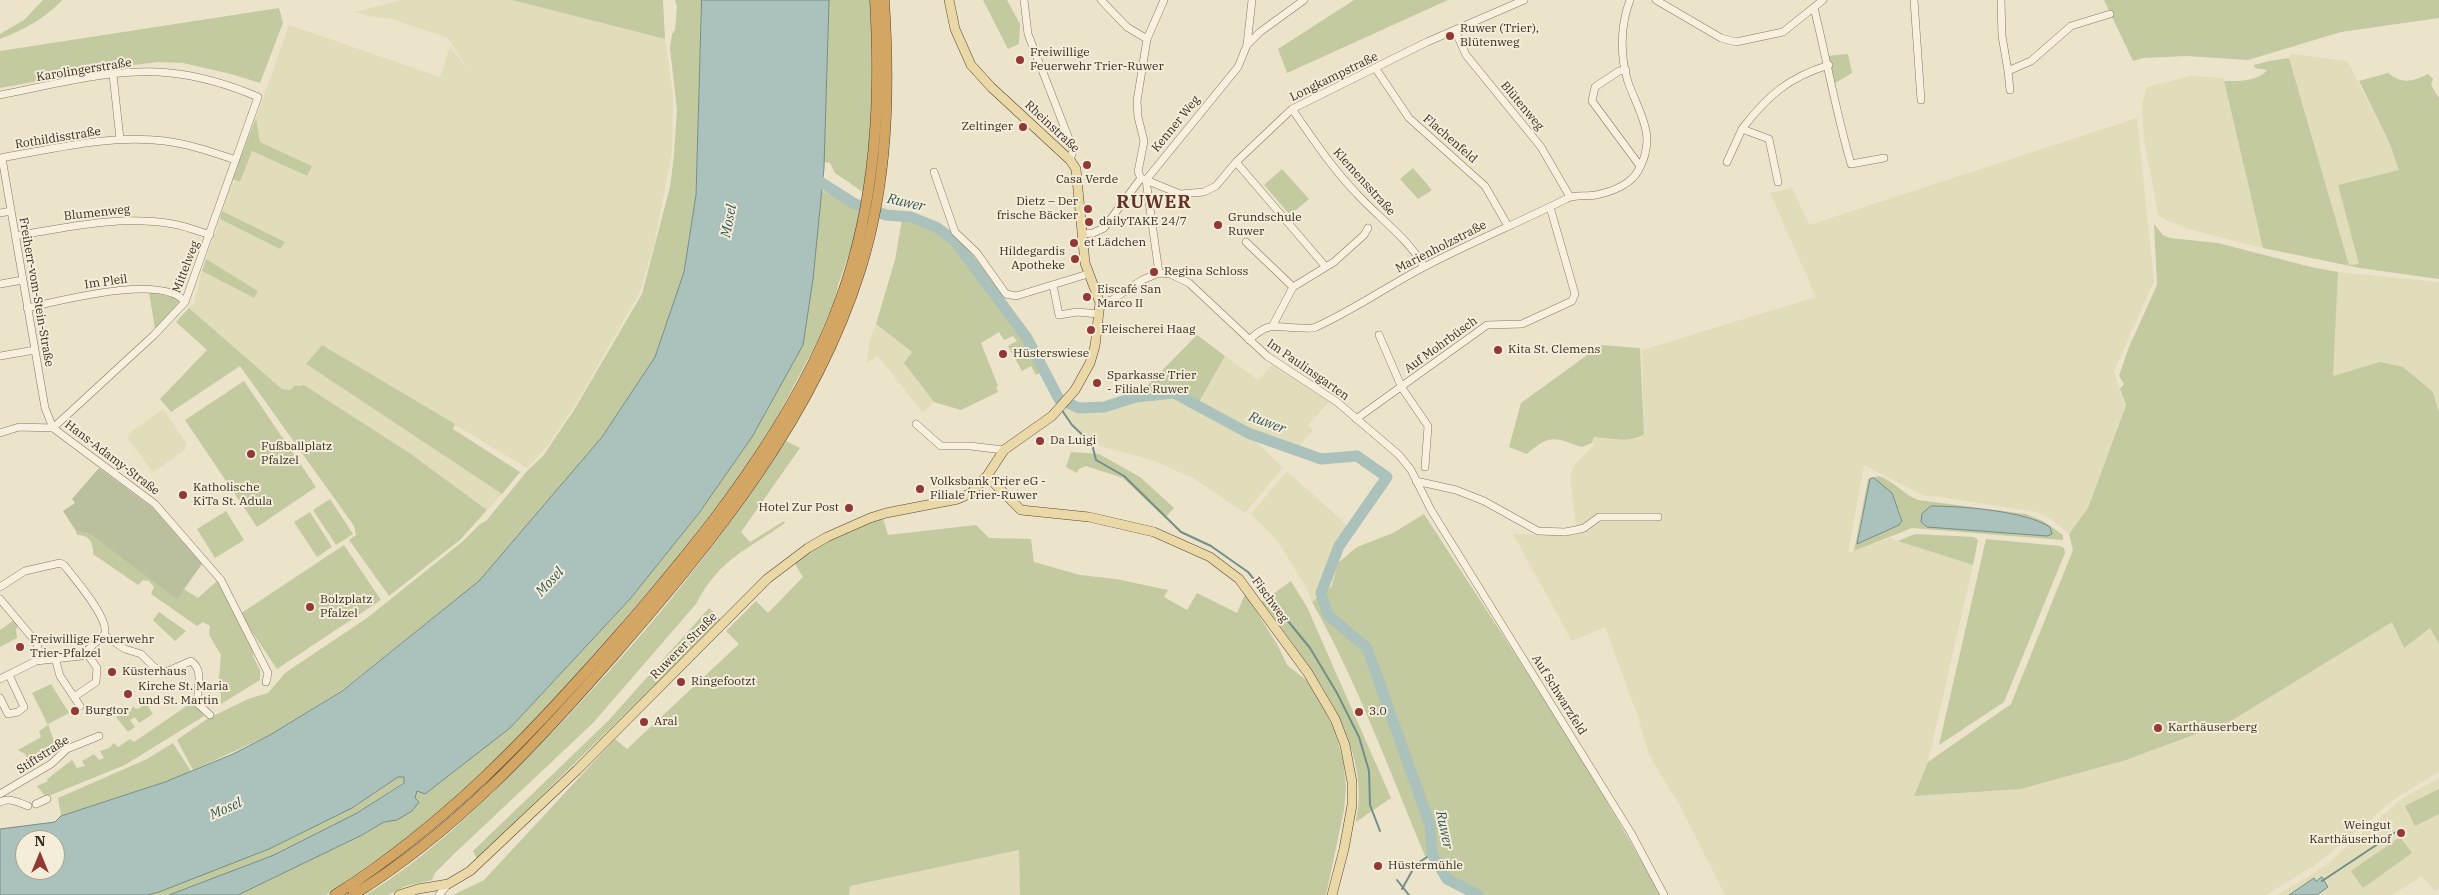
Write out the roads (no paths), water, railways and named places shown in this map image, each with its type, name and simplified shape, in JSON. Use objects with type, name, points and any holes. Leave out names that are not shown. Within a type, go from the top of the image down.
[{"type":"highway","points":[[875,0],[878,82],[875,186]]},
{"type":"highway","points":[[353,895],[424,846],[483,795],[520,759],[658,605],[730,516],[779,442],[829,352],[849,306],[865,236],[887,120],[884,0]]},
{"type":"highway","points":[[335,895],[422,833],[476,787],[558,703],[651,598],[726,504],[795,396],[840,300],[865,236]]},
{"type":"main road","name":"Rheinstraße","points":[[949,0],[955,29],[974,69],[991,88],[1070,160],[1078,175],[1082,234],[1088,274],[1100,303],[1095,346],[1083,378]]},
{"type":"main road","name":"Ruwerer Straße","points":[[399,895],[418,889],[448,884],[470,871],[577,770],[767,579],[787,563],[826,537],[870,518],[967,495],[976,489],[987,476],[1004,450],[1052,416],[1083,378]]},
{"type":"main road","name":"Fischweg","points":[[987,476],[1021,510],[1089,517],[1154,532],[1210,557],[1239,579],[1312,680],[1335,719],[1345,745],[1352,782],[1352,804],[1349,826],[1332,895]]},
{"type":"street","points":[[1024,0],[1028,34],[1071,144],[1073,151],[1070,160]]},
{"type":"street","points":[[1100,0],[1127,26],[1147,39]]},
{"type":"street","points":[[1100,303],[1112,300],[1142,280],[1159,273],[1144,179],[1138,172],[1144,141],[1138,117],[1137,101],[1147,39],[1164,0]]},
{"type":"street","name":"Kenner Weg","points":[[1082,234],[1093,233],[1104,228],[1238,67],[1247,45],[1252,0]]},
{"type":"street","points":[[1247,45],[1260,32],[1304,0]]},
{"type":"street","name":"Longkampstraße","points":[[1144,179],[1180,194],[1195,194],[1216,186],[1236,162],[1292,109],[1321,93],[1376,69],[1455,30],[1524,0]]},
{"type":"street","name":"Marienholzstraße","points":[[1273,325],[1314,328],[1424,267],[1508,226],[1570,197],[1595,195],[1620,187],[1632,177],[1640,166],[1647,147],[1648,134],[1626,70],[1622,52],[1622,34],[1630,0]]},
{"type":"street","points":[[1656,0],[1721,38],[1736,42],[1783,32],[1823,0]]},
{"type":"street","points":[[1914,0],[1921,100]]},
{"type":"street","points":[[2001,0],[2002,36],[2010,90]]},
{"type":"street","points":[[1814,8],[1829,65],[1835,107],[1851,164],[1884,158]]},
{"type":"street","points":[[2008,72],[2031,61],[2071,26],[2110,14]]},
{"type":"street","name":"Blütenweg","points":[[1455,30],[1466,55],[1541,147],[1570,197]]},
{"type":"street","points":[[1727,162],[1742,128],[1776,90],[1807,72],[1829,65]]},
{"type":"street","name":"Flachenfeld","points":[[1376,69],[1409,118],[1485,186],[1508,226]]},
{"type":"street","points":[[1626,70],[1619,71],[1595,87],[1592,101],[1640,166]]},
{"type":"street","name":"Karolingerstraße","points":[[0,94],[113,75],[169,73],[211,80],[258,97]]},
{"type":"street","name":"Rothildisstraße","points":[[113,75],[120,140]]},
{"type":"street","name":"Mittelweg","points":[[53,428],[154,335],[185,302],[258,97]]},
{"type":"street","name":"Klemensstraße","points":[[1292,109],[1335,170],[1379,217],[1415,251],[1424,267]]},
{"type":"street","points":[[1742,128],[1768,139],[1778,182]]},
{"type":"street","name":"Rothildisstraße","points":[[1,158],[120,140],[164,141],[201,149],[236,160]]},
{"type":"street","name":"Freiherr-vom-Stein-Straße","points":[[1,158],[45,408],[53,428]]},
{"type":"street","points":[[1236,162],[1325,266]]},
{"type":"street","points":[[934,172],[955,232],[977,253],[1006,294],[1016,296],[1088,274]]},
{"type":"street","name":"Auf Mohrbüsch","points":[[1356,419],[1402,388],[1487,325],[1522,324],[1572,301],[1575,294],[1550,207]]},
{"type":"street","points":[[0,213],[11,212]]},
{"type":"street","name":"Blumenweg","points":[[16,236],[98,222],[122,220],[174,224],[210,235]]},
{"type":"street","points":[[1249,340],[1262,328],[1273,325],[1293,286],[1334,262],[1364,235],[1368,228]]},
{"type":"street","points":[[1246,242],[1293,286]]},
{"type":"street","name":"Im Paulinsgarten","points":[[1159,273],[1170,274],[1189,283],[1267,356],[1328,395],[1399,455],[1416,481],[1431,510]]},
{"type":"street","points":[[0,284],[23,280]]},
{"type":"street","points":[[1053,285],[1059,315],[1077,312],[1099,314]]},
{"type":"street","name":"Im Pleil","points":[[27,308],[134,289],[174,293],[185,302]]},
{"type":"street","name":"Auf Mohrbüsch","points":[[1379,335],[1402,388],[1428,426],[1425,467]]},
{"type":"street","points":[[0,356],[35,350]]},
{"type":"street","points":[[916,424],[941,446],[970,446],[1004,450]]},
{"type":"street","points":[[0,433],[19,427],[53,428]]},
{"type":"street","name":"Hans-Adamy-Straße","points":[[53,428],[154,504],[221,580],[268,673],[266,682]]},
{"type":"street","points":[[1416,481],[1456,490],[1484,501],[1538,530],[1565,532],[1576,530],[1584,528],[1599,517],[1658,517]]},
{"type":"street","name":"Auf Schwarzfeld","points":[[1431,510],[1631,833],[1664,895]]},
{"type":"street","points":[[0,587],[25,571],[60,563],[64,565],[101,615],[106,625],[104,635],[86,652],[76,657],[42,660],[0,679]]},
{"type":"street","points":[[0,599],[36,642],[42,660]]},
{"type":"street","points":[[104,635],[125,649],[142,654],[154,667],[162,672],[166,672],[184,662],[191,661],[194,663],[200,674],[198,704],[210,715]]},
{"type":"street","points":[[74,697],[96,682],[97,668],[86,652]]},
{"type":"street","points":[[56,658],[60,676],[80,706]]},
{"type":"street","points":[[0,698],[8,714],[18,712],[24,707],[9,675]]},
{"type":"street","name":"Stiftstraße","points":[[1,797],[51,764],[67,749],[99,736]]},
{"type":"street","points":[[1,797],[32,805],[47,799]]},
{"type":"street","points":[[440,895],[448,884]]},
{"type":"water","name":"Mosel","points":[[702,0],[829,0],[824,168],[813,279],[803,345],[752,437],[699,513],[630,599],[510,728],[425,794],[417,791],[415,798],[419,802],[412,811],[397,820],[384,822],[362,835],[238,895],[169,895],[274,855],[357,813],[404,783],[404,777],[398,777],[352,808],[269,849],[159,892],[147,895],[0,895],[0,829],[55,822],[61,816],[165,782],[233,754],[270,735],[342,691],[479,581],[602,437],[655,357],[684,272],[696,195]]},
{"type":"water","points":[[1874,478],[1892,493],[1902,521],[1899,525],[1857,544],[1870,479]]},
{"type":"water","points":[[1931,506],[1976,508],[2010,513],[2050,527],[2052,534],[2047,536],[1927,527],[1921,522],[1922,514]]},
{"type":"water","points":[[2322,877],[2328,887],[2317,895],[2289,895],[2314,878],[2316,881]]},
{"type":"waterway","name":"Ruwer","points":[[809,175],[855,204],[886,215],[911,217],[936,227],[955,241],[1027,338],[1059,399],[1079,408],[1104,407],[1136,397],[1174,393],[1248,433],[1321,459],[1357,456],[1387,477],[1339,546],[1321,593],[1328,615],[1367,648],[1430,825],[1432,854],[1447,879],[1478,895]]},
{"type":"waterway","points":[[1061,409],[1072,425],[1092,444],[1096,460],[1124,476],[1181,532],[1211,546],[1248,572],[1310,648],[1337,693],[1359,737],[1369,771],[1370,805],[1380,831]]},
{"type":"waterway","points":[[2322,881],[2399,830]]},
{"type":"waterway","points":[[1402,889],[1416,864],[1432,854]]},
{"type":"waterway","points":[[1397,880],[1409,895]]},
{"type":"place","name":"Ruwer (Trier), Blütenweg","points":[[1450,36]]},
{"type":"place","name":"Freiwillige Feuerwehr Trier-Ruwer","points":[[1020,60]]},
{"type":"place","name":"Zeltinger","points":[[1023,127]]},
{"type":"place","name":"Casa Verde","points":[[1087,165]]},
{"type":"place","name":"Dietz – Der frische Bäcker","points":[[1088,209]]},
{"type":"place","name":"dailyTAKE 24/7","points":[[1089,222]]},
{"type":"place","name":"Grundschule Ruwer","points":[[1218,225]]},
{"type":"place","name":"et Lädchen","points":[[1074,243]]},
{"type":"place","name":"Hildegardis Apotheke","points":[[1075,259]]},
{"type":"place","name":"Regina Schloss","points":[[1154,272]]},
{"type":"place","name":"Eiscafé San Marco II","points":[[1087,297]]},
{"type":"place","name":"Fleischerei Haag","points":[[1091,330]]},
{"type":"place","name":"Kita St. Clemens","points":[[1498,350]]},
{"type":"place","name":"Hüsterswiese","points":[[1003,354]]},
{"type":"place","name":"Sparkasse Trier - Filiale Ruwer","points":[[1097,383]]},
{"type":"place","name":"Da Luigi","points":[[1040,441]]},
{"type":"place","name":"Fußballplatz Pfalzel","points":[[251,454]]},
{"type":"place","name":"Volksbank Trier eG - Filiale Trier-Ruwer","points":[[920,489]]},
{"type":"place","name":"Katholische KiTa St. Adula","points":[[183,495]]},
{"type":"place","name":"Hotel Zur Post","points":[[849,508]]},
{"type":"place","name":"Bolzplatz Pfalzel","points":[[310,607]]},
{"type":"place","name":"Freiwillige Feuerwehr Trier-Pfalzel","points":[[20,647]]},
{"type":"place","name":"Küsterhaus","points":[[112,672]]},
{"type":"place","name":"Ringefootzt","points":[[681,682]]},
{"type":"place","name":"Kirche St. Maria und St. Martin","points":[[128,694]]},
{"type":"place","name":"Burgtor","points":[[75,711]]},
{"type":"place","name":"3.0","points":[[1359,712]]},
{"type":"place","name":"Aral","points":[[644,722]]},
{"type":"place","name":"Karthäuserberg","points":[[2158,728]]},
{"type":"place","name":"Weingut Karthäuserhof","points":[[2401,833]]},
{"type":"place","name":"Hüstermühle","points":[[1378,866]]},
{"type":"district","name":"RUWER","points":[[1154,203]]}]
